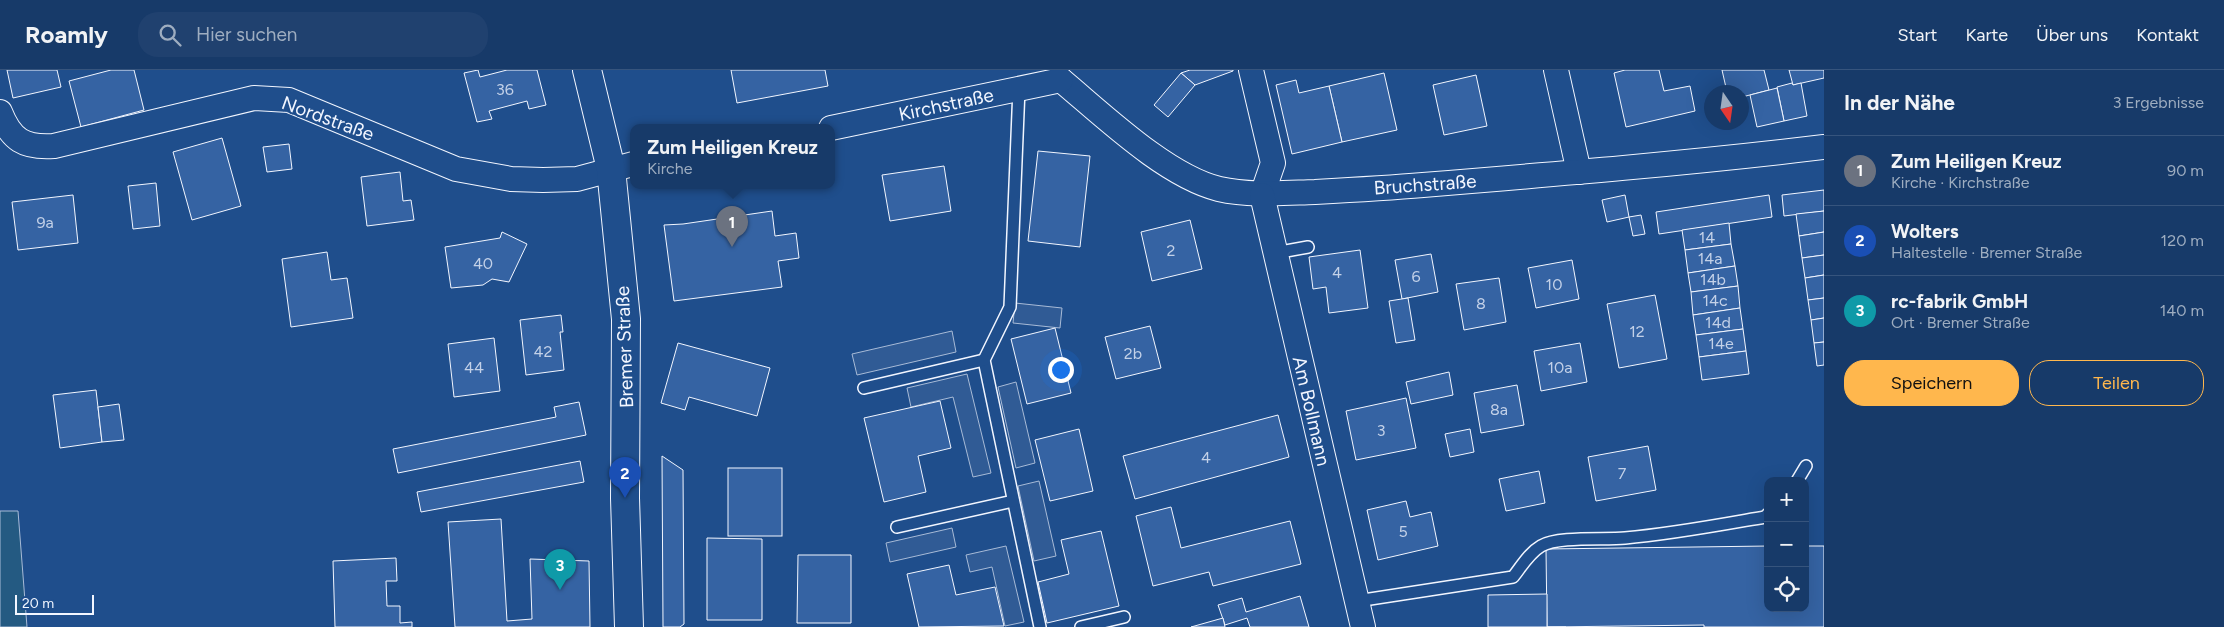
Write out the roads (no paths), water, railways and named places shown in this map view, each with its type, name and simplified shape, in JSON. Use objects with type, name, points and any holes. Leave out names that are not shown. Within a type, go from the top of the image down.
[{"type":"street","name":"Bremer Straße","points":[[587,70],[622,167],[626,320],[625,498],[629,627]]},
{"type":"street","points":[[1251,70],[1272,163],[1262,194]]},
{"type":"street","points":[[1556,70],[1579,172]]},
{"type":"street","name":"Bruchstraße","points":[[1060,75],[1103,116],[1171,168],[1218,188],[1262,194],[1380,188],[1579,172],[1712,160],[1824,146]]},
{"type":"street","name":"Kirchstraße","points":[[835,127],[1019,88],[1060,75]]},
{"type":"street","name":"Nordstraße","points":[[0,112],[5,125],[14,137],[35,147],[54,146],[254,98],[273,98],[289,100],[456,169],[511,178],[543,180],[577,179],[622,167]]},
{"type":"street","name":"Am Bollmann","points":[[1262,194],[1364,627]]},
{"type":"lane","points":[[1019,88],[1010,308],[984,360],[1040,627]]},
{"type":"lane","points":[[1275,253],[1308,247]]},
{"type":"lane","points":[[864,388],[984,360]]},
{"type":"lane","points":[[1799,477],[1806,466]]},
{"type":"lane","points":[[897,527],[1014,502]]},
{"type":"lane","points":[[1357,601],[1513,577],[1527,558],[1541,546],[1557,541],[1624,538],[1689,530],[1764,517]]},
{"type":"lane","points":[[1081,627],[1124,617]]},
{"type":"place","name":"Zum Heiligen Kreuz","points":[[732,247]]},
{"type":"place","name":"Wolters","points":[[625,498]]},
{"type":"place","name":"rc-fabrik GmbH","points":[[560,590]]}]
